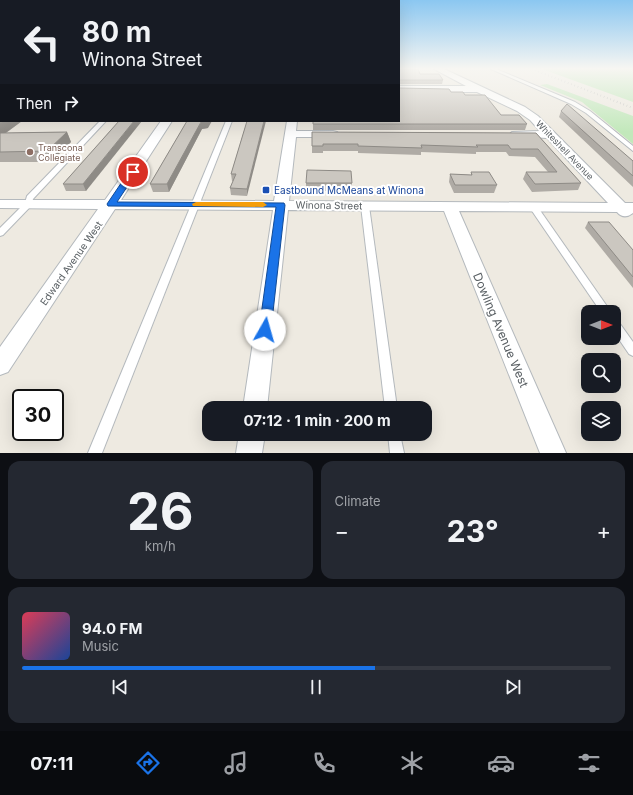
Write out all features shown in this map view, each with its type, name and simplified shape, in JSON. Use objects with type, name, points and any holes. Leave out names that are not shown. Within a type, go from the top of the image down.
[{"type":"street","name":"Whiteshell Avenue","points":[[481,90],[521,109],[534,118],[627,208],[633,219]]},
{"type":"street","name":"Edward Avenue West","points":[[0,365],[166,122]]},
{"type":"street","points":[[256,401],[291,128],[341,134]]},
{"type":"street","points":[[505,134],[551,135]]},
{"type":"street","name":"Winona Street","points":[[0,204],[195,204],[627,208]]},
{"type":"street","name":"Dowling Avenue West","points":[[450,207],[553,453]]},
{"type":"street","points":[[249,453],[251,441]]},
{"type":"lane","points":[[543,90],[573,103],[588,112],[633,148]]},
{"type":"lane","points":[[0,233],[28,204],[30,198],[102,122]]},
{"type":"lane","points":[[95,453],[229,122]]},
{"type":"lane","points":[[365,206],[390,401]]},
{"type":"lane","points":[[534,208],[601,305]]},
{"type":"lane","points":[[621,334],[633,352]]},
{"type":"lane","points":[[395,441],[397,453]]},
{"type":"green space","points":[[553,90],[564,90],[633,116],[633,144],[582,102]]},
{"type":"green space","points":[[600,90],[633,90],[633,102]]},
{"type":"building","points":[[400,90],[450,90],[451,92],[463,92],[465,95],[485,95],[501,115],[519,115],[527,124],[313,124],[313,122],[400,122]]},
{"type":"building","points":[[567,104],[633,161],[633,176],[561,111]]},
{"type":"building","points":[[118,122],[133,122],[83,184],[63,184]]},
{"type":"building","points":[[186,122],[201,122],[167,184],[150,184]]},
{"type":"building","points":[[247,122],[264,122],[247,189],[230,188],[236,174],[231,174]]},
{"type":"building","points":[[67,132],[47,151],[0,152],[0,133]]},
{"type":"building","points":[[312,132],[536,133],[581,183],[535,184],[526,172],[557,172],[538,149],[511,149],[508,145],[476,145],[478,147],[421,145],[422,148],[358,146],[358,144],[323,144],[323,146],[312,146]]},
{"type":"building","points":[[307,170],[351,171],[352,183],[306,183]]},
{"type":"building","points":[[471,172],[489,172],[497,185],[455,185],[450,174],[472,175]]},
{"type":"building","points":[[588,222],[609,222],[633,250],[633,277]]},
{"type":"railway","points":[[587,90],[633,108]]},
{"type":"slow traffic","points":[[196,204],[263,205]]},
{"type":"place","name":"Transcona Collegiate","points":[[30,152]]},
{"type":"place","name":"Eastbound McMeans at Winona","points":[[266,190]]},
{"type":"route","points":[[133,172],[111,204],[281,205],[265,330]]}]
